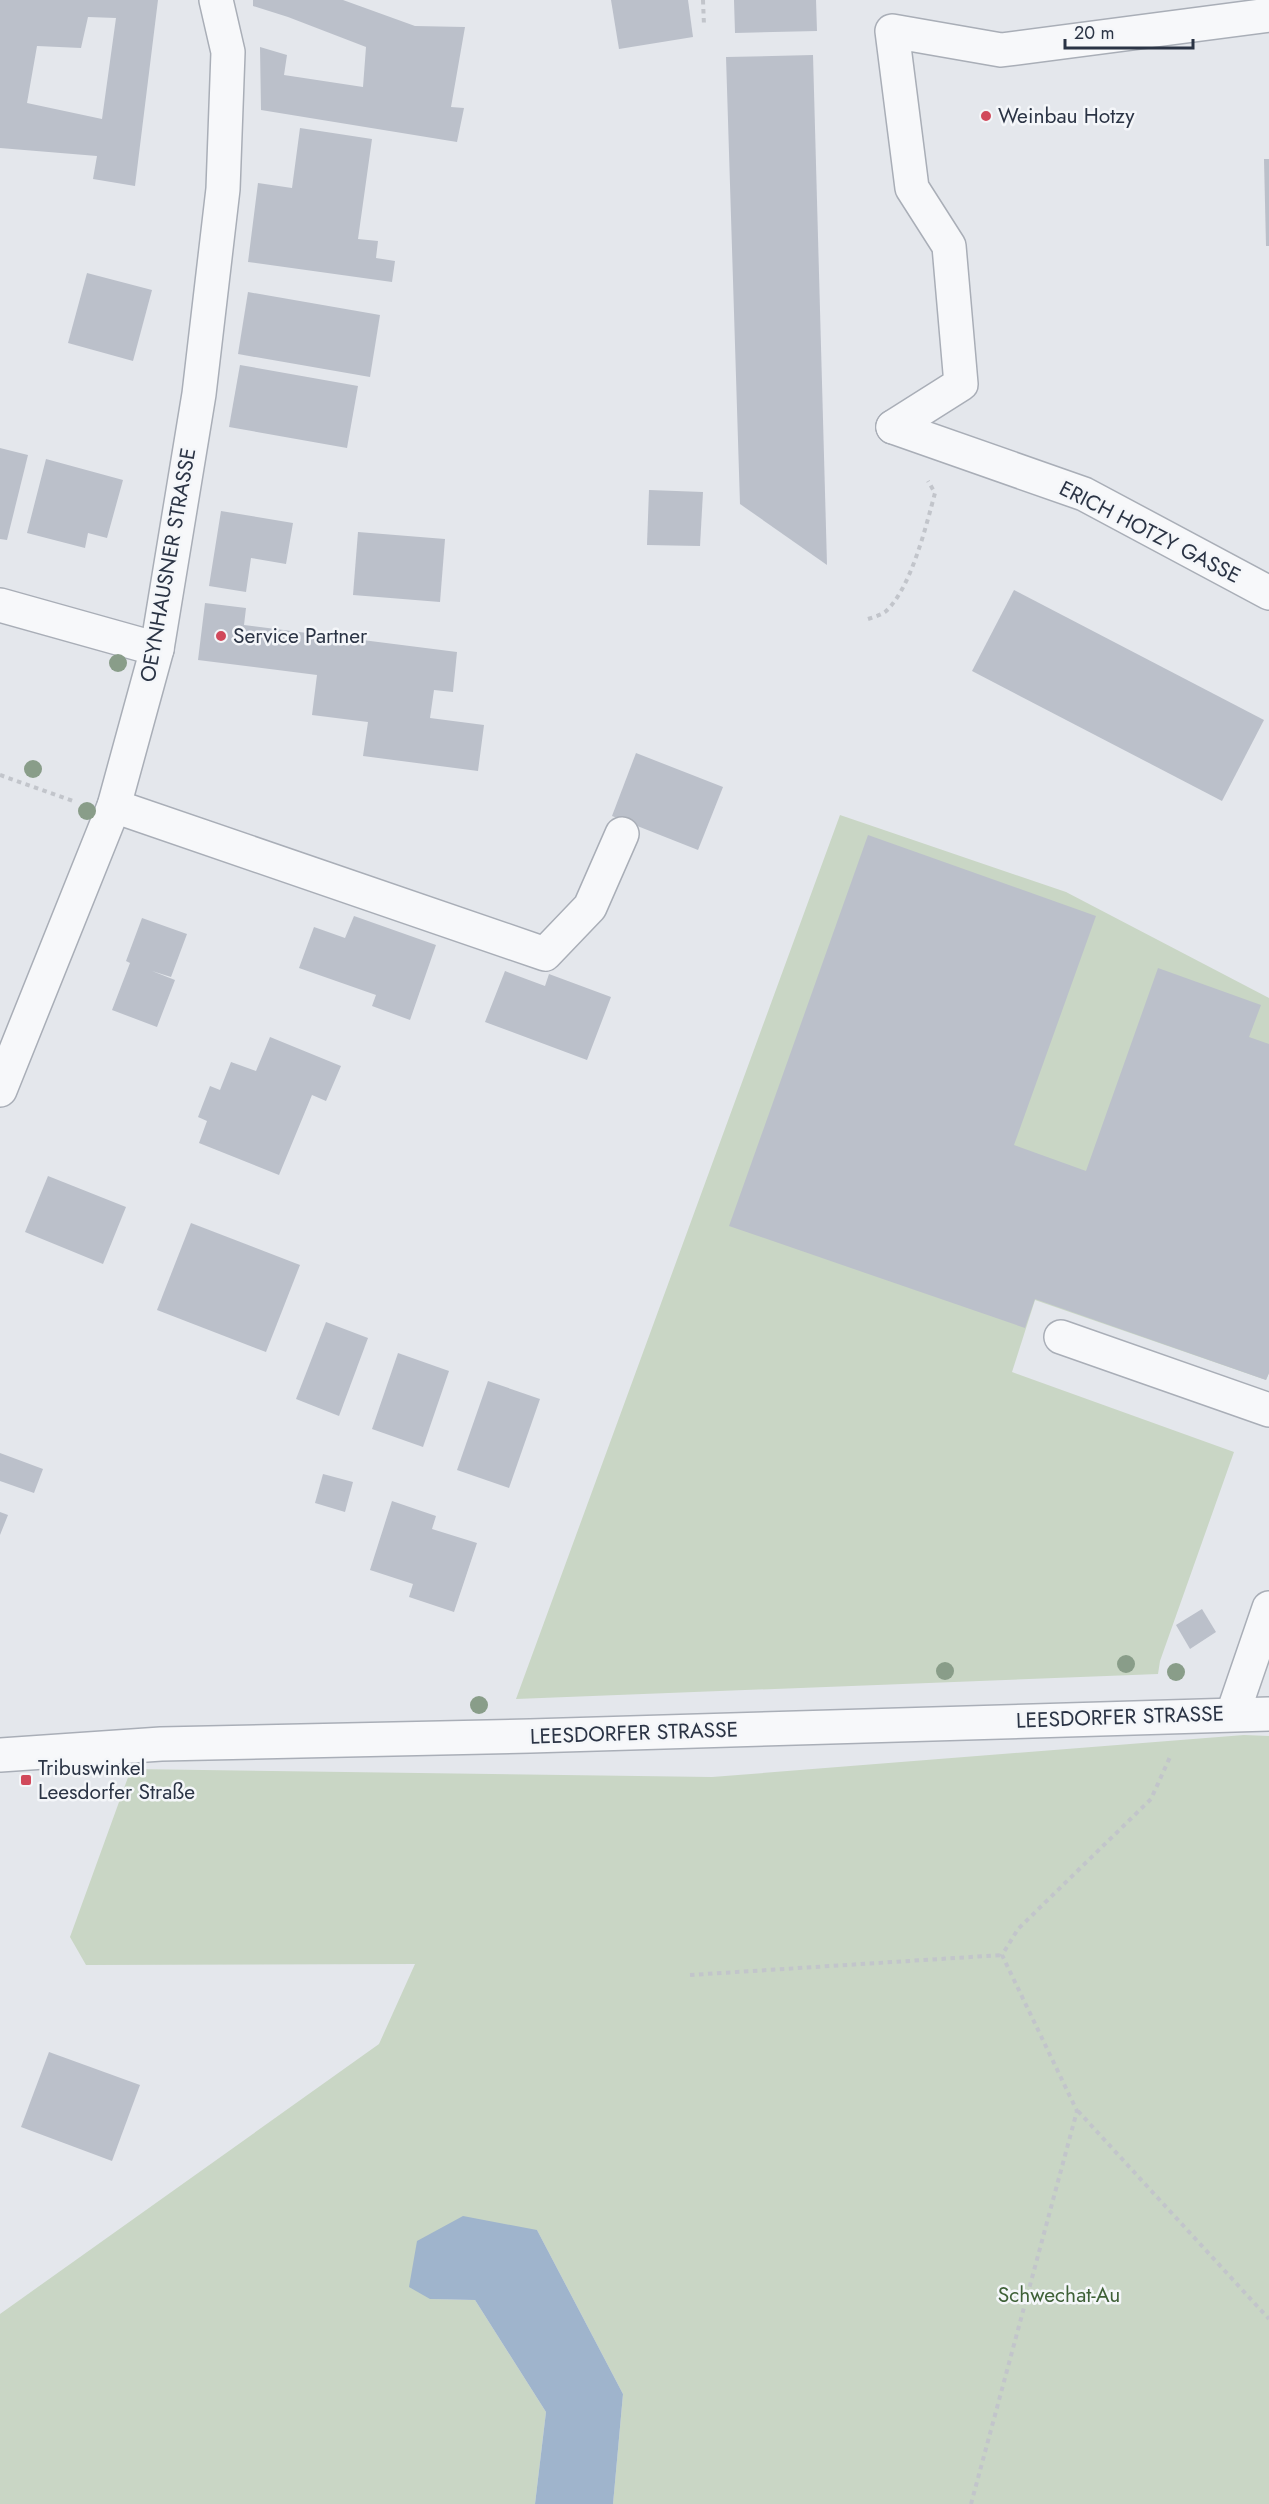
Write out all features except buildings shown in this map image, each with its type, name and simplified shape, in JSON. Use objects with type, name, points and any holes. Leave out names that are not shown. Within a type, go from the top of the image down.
[{"type":"street","name":"OEYNHAUSNER STRASSE","points":[[0,1090],[112,810],[157,649],[199,394],[223,189],[228,52],[216,0]]},
{"type":"street","points":[[893,427],[961,384],[949,246],[912,188],[892,31],[1001,50],[1269,15]]},
{"type":"street","name":"ERICH HOTZY GASSE","points":[[893,427],[1084,494],[1269,592]]},
{"type":"street","points":[[0,605],[157,649]]},
{"type":"street","points":[[112,810],[545,954],[590,907],[622,834]]},
{"type":"street","points":[[1061,1336],[1269,1410]]},
{"type":"street","points":[[1233,1713],[1269,1608]]},
{"type":"street","name":"LEESDORFER STRASSE","points":[[0,1755],[161,1743],[542,1736],[1233,1713],[1269,1714]]},
{"type":"path","points":[[703,0],[704,26]]},
{"type":"path","points":[[868,619],[884,613],[899,594],[917,553],[935,493],[893,427]]},
{"type":"path","points":[[0,775],[112,810]]},
{"type":"path","points":[[1002,1954],[1018,1929],[1151,1799],[1169,1763],[1179,1715]]},
{"type":"path","points":[[690,1975],[1002,1954]]},
{"type":"path","points":[[1002,1954],[1077,2111],[1269,2319]]},
{"type":"path","points":[[971,2504],[1077,2111]]},
{"type":"green space","points":[[840,815],[1066,892],[1269,998],[1269,1373],[1266,1380],[1035,1300],[1012,1372],[1234,1452],[1160,1661],[1158,1674],[516,1699]]},
{"type":"green space","name":"Schwechat-Au","points":[[1244,1735],[1269,1736],[1269,2504],[613,2504],[623,2394],[537,2230],[430,2299],[475,2300],[546,2412],[535,2504],[0,2504],[0,2314],[379,2044],[415,1964],[86,1965],[70,1937],[131,1769],[712,1777]]},
{"type":"water","points":[[463,2216],[537,2230],[623,2394],[613,2504],[535,2504],[546,2412],[475,2300],[430,2299],[409,2287],[417,2241]]},
{"type":"place","name":"Weinbau Hotzy","points":[[986,116]]},
{"type":"place","name":"Service Partner","points":[[221,636]]},
{"type":"place","name":"Tribuswinkel Leesdorfer Straße","points":[[26,1780]]}]
